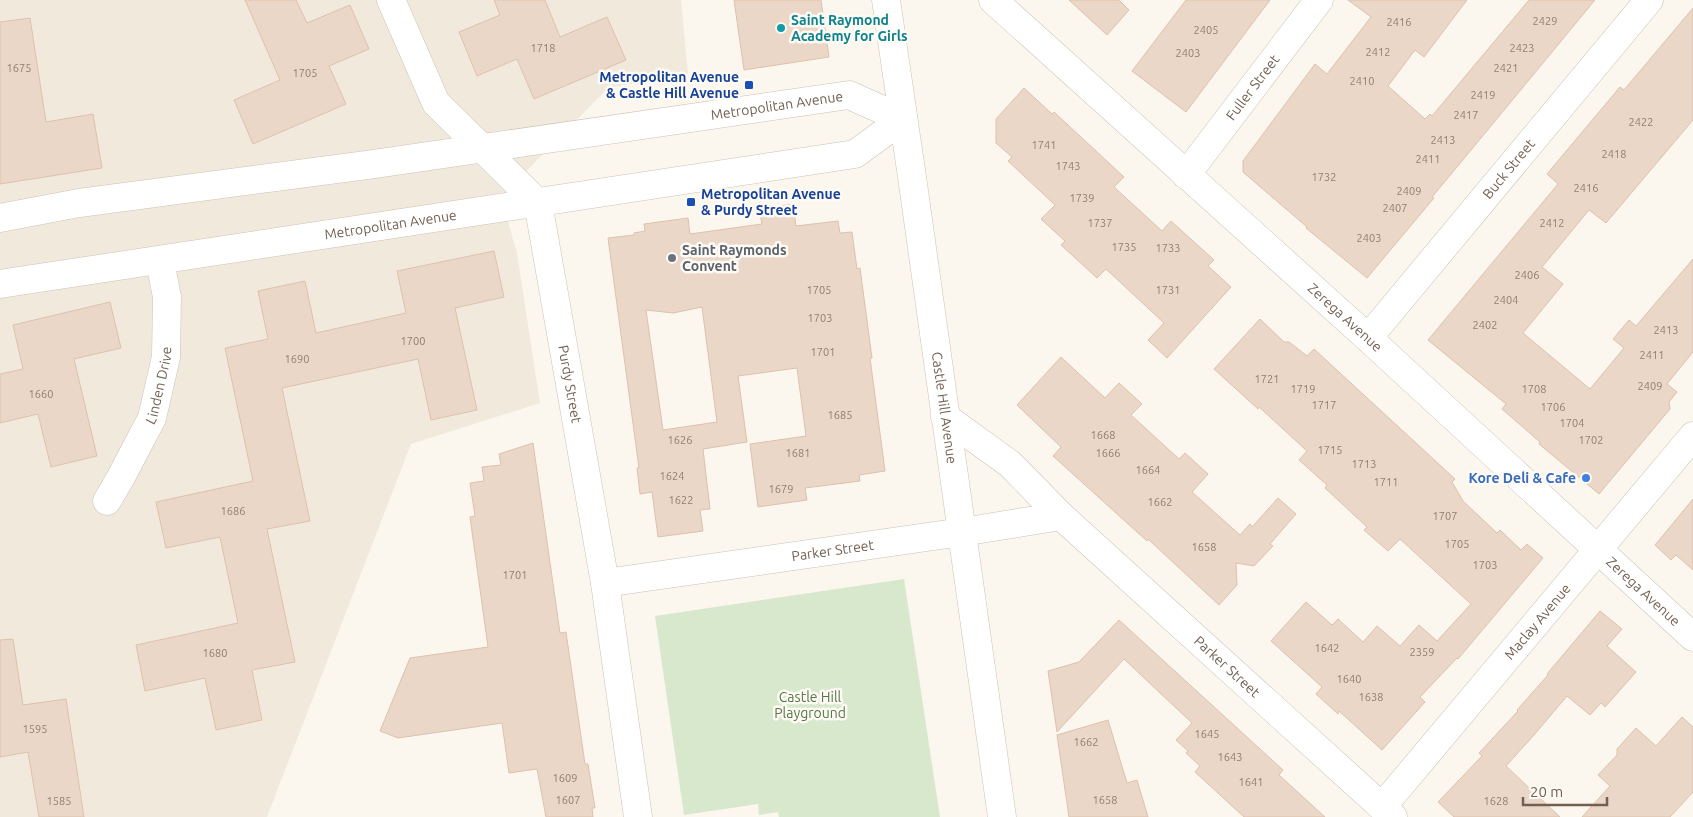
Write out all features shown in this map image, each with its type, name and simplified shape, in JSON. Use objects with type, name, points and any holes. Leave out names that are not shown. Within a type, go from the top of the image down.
[{"type":"street","points":[[391,0],[436,103],[538,203]]},
{"type":"street","name":"Castle Hill Avenue","points":[[886,0],[1002,817]]},
{"type":"street","name":"Zerega Avenue","points":[[993,0],[1368,338],[1693,637]]},
{"type":"street","name":"Fuller Street","points":[[1186,174],[1319,0]]},
{"type":"street","name":"Buck Street","points":[[1368,338],[1649,0]]},
{"type":"street","name":"Metropolitan Avenue","points":[[0,218],[79,203],[358,166],[849,95],[903,120],[855,154],[0,284]]},
{"type":"street","name":"Purdy Street","points":[[538,203],[605,583],[638,817]]},
{"type":"street","name":"Linden Drive","points":[[106,501],[152,418],[166,357],[167,297],[160,261]]},
{"type":"street","name":"Parker Street","points":[[945,417],[1010,464],[1061,516],[1387,812]]},
{"type":"street","name":"Maclay Avenue","points":[[1387,812],[1598,550],[1693,436]]},
{"type":"street","name":"Parker Street","points":[[605,583],[1061,516]]},
{"type":"shaded area","points":[[0,0],[681,0],[688,74],[608,88],[501,197],[517,253],[540,403],[411,444],[267,817],[0,817]]},
{"type":"green space","name":"Castle Hill Playground","points":[[904,579],[940,817],[779,817],[778,812],[759,815],[758,804],[684,815],[655,616]]},
{"type":"building","points":[[245,0],[296,0],[307,23],[350,5],[369,49],[329,66],[346,104],[253,144],[234,100],[280,80]]},
{"type":"building","points":[[494,0],[545,0],[560,37],[607,17],[626,60],[534,99],[517,59],[477,76],[459,32],[500,15]]},
{"type":"building","name":"Saint Raymond Academy for Girls","points":[[734,0],[821,0],[829,57],[744,70]]},
{"type":"building","points":[[1069,0],[1119,0],[1129,10],[1107,35]]},
{"type":"building","points":[[1186,0],[1270,0],[1186,112],[1132,71]]},
{"type":"building","points":[[1348,0],[1467,0],[1424,57],[1415,50],[1388,86],[1425,119],[1430,114],[1432,116],[1529,0],[1595,0],[1367,278],[1306,228],[1243,172],[1243,161],[1315,64],[1327,74],[1371,17]]},
{"type":"building","points":[[1693,8],[1693,120],[1606,223],[1589,210],[1542,267],[1563,284],[1523,333],[1590,389],[1624,348],[1613,339],[1629,320],[1636,326],[1693,259],[1693,352],[1667,384],[1677,392],[1669,402],[1670,409],[1599,494],[1539,444],[1540,442],[1502,409],[1506,404],[1428,340],[1558,184],[1547,174],[1620,87],[1624,90]]},
{"type":"building","points":[[30,18],[46,122],[93,114],[102,168],[0,184],[0,22]]},
{"type":"building","points":[[1024,88],[1052,114],[1054,112],[1124,177],[1114,187],[1162,231],[1171,221],[1214,260],[1208,266],[1231,287],[1167,358],[1148,340],[1164,323],[1106,269],[1097,278],[1061,245],[1065,241],[1041,219],[1055,205],[1008,161],[1012,157],[996,143],[996,119]]},
{"type":"building","points":[[793,204],[796,226],[838,221],[840,233],[852,232],[857,269],[860,268],[885,471],[859,475],[860,481],[805,488],[807,500],[758,507],[750,444],[806,436],[797,368],[738,376],[747,442],[703,449],[710,509],[700,510],[703,531],[658,537],[652,492],[640,494],[637,468],[639,468],[608,238],[634,235],[634,233],[645,231],[644,224],[688,218],[690,234],[762,224],[759,209]],"holes":[[[702,307],[717,422],[663,430],[646,310],[673,313]]]},
{"type":"building","points":[[494,251],[504,297],[455,308],[477,410],[431,420],[418,359],[282,388],[310,521],[267,529],[295,662],[252,670],[262,720],[216,730],[205,678],[145,691],[136,645],[238,623],[220,537],[166,548],[156,502],[253,481],[225,348],[268,339],[258,291],[305,281],[316,333],[406,313],[397,271]]},
{"type":"building","points":[[110,302],[121,348],[74,359],[97,456],[51,467],[38,414],[0,423],[0,374],[23,369],[13,325]]},
{"type":"building","points":[[1260,319],[1284,342],[1289,342],[1307,356],[1314,349],[1455,479],[1452,482],[1463,501],[1497,533],[1500,530],[1521,550],[1527,544],[1543,558],[1458,659],[1420,697],[1425,702],[1382,750],[1339,711],[1338,714],[1316,694],[1322,687],[1271,641],[1306,602],[1332,625],[1338,619],[1363,642],[1377,626],[1400,646],[1419,625],[1437,641],[1471,604],[1400,539],[1388,551],[1364,530],[1367,527],[1325,488],[1327,485],[1299,460],[1307,451],[1214,369]]},
{"type":"building","points":[[1061,357],[1105,398],[1119,383],[1142,404],[1131,415],[1179,459],[1185,453],[1208,474],[1192,492],[1240,535],[1250,524],[1252,527],[1278,498],[1296,514],[1270,544],[1273,546],[1254,566],[1236,563],[1237,585],[1219,605],[1148,539],[1147,541],[1053,456],[1061,447],[1017,405]]},
{"type":"building","points":[[533,443],[560,633],[566,632],[585,764],[588,764],[595,808],[592,808],[593,817],[546,817],[537,769],[509,773],[502,723],[398,738],[380,731],[410,658],[488,647],[470,517],[475,516],[470,483],[484,481],[482,467],[501,465],[499,454]]},
{"type":"building","points":[[1693,499],[1693,570],[1676,555],[1671,560],[1655,545]]},
{"type":"building","points":[[1600,611],[1622,629],[1607,646],[1636,672],[1605,707],[1601,703],[1590,715],[1567,696],[1506,766],[1560,817],[1454,817],[1438,802],[1482,756],[1479,753],[1518,711]]},
{"type":"building","points":[[1119,620],[1283,770],[1279,775],[1325,817],[1244,817],[1195,772],[1200,766],[1176,740],[1192,723],[1124,659],[1057,732],[1048,671],[1079,662]]},
{"type":"building","points":[[13,639],[23,705],[66,699],[84,817],[39,817],[28,752],[0,757],[0,640]]},
{"type":"building","points":[[1682,717],[1693,727],[1693,792],[1670,817],[1582,817],[1610,786],[1598,775],[1617,755],[1617,749],[1636,728],[1656,746]]},
{"type":"building","points":[[1108,720],[1127,783],[1137,780],[1148,817],[1069,817],[1057,735]]},
{"type":"place","name":"Saint Raymond Academy for Girls","points":[[781,28]]},
{"type":"place","name":"Metropolitan Avenue & Castle Hill Avenue","points":[[749,85]]},
{"type":"place","name":"Metropolitan Avenue & Purdy Street","points":[[691,202]]},
{"type":"place","name":"Saint Raymonds Convent","points":[[672,258]]},
{"type":"place","name":"Kore Deli & Cafe","points":[[1586,478]]}]
